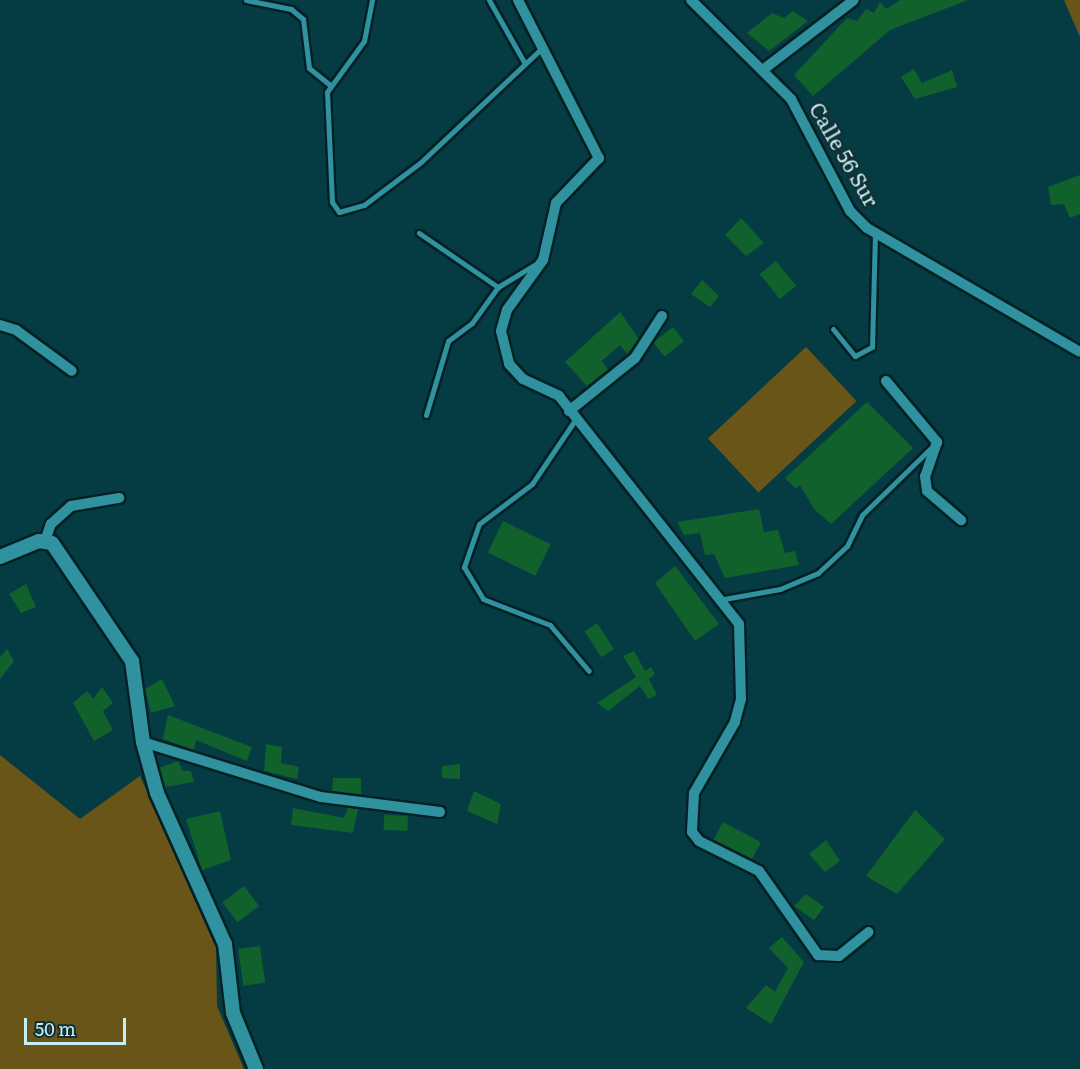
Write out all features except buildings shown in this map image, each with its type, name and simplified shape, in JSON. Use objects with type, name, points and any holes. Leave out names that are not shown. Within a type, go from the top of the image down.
[{"type":"street","points":[[518,0],[545,45],[599,158],[556,203],[543,260],[507,310],[502,338],[516,372],[547,387],[724,599],[739,624],[743,683],[735,722],[694,793],[692,832],[699,841],[759,872],[819,955],[839,956],[868,932]]},
{"type":"street","name":"Calle 56 Sur","points":[[691,0],[764,69],[791,99],[850,211],[875,235],[918,253],[996,306],[1080,352]]},
{"type":"street","points":[[764,69],[854,0]]},
{"type":"street","points":[[572,416],[635,358],[662,316]]},
{"type":"street","points":[[0,325],[16,330],[72,371]]},
{"type":"street","points":[[886,381],[937,442],[925,484],[961,520]]},
{"type":"street","points":[[45,541],[51,524],[72,506],[119,498]]},
{"type":"street","points":[[0,557],[45,541],[57,547],[132,661],[142,742],[157,793],[225,944],[233,1013],[256,1069]]},
{"type":"street","points":[[142,742],[321,797],[440,812]]},
{"type":"lane","points":[[246,0],[291,9],[303,19],[309,68],[330,85]]},
{"type":"lane","points":[[372,0],[364,41],[330,85],[332,202],[339,212],[350,213],[421,162],[545,45]]},
{"type":"lane","points":[[489,0],[525,64]]},
{"type":"lane","points":[[419,233],[498,287]]},
{"type":"lane","points":[[833,329],[855,356],[872,347],[875,235]]},
{"type":"lane","points":[[426,415],[448,341],[472,323],[498,287],[543,260]]},
{"type":"lane","points":[[572,416],[532,484],[479,524],[465,567],[483,599],[550,625],[589,671]]},
{"type":"lane","points":[[724,599],[780,589],[818,573],[847,546],[862,514],[937,442]]},
{"type":"shaded area","points":[[1064,0],[1080,0],[1080,37]]},
{"type":"shaded area","points":[[806,347],[856,401],[758,493],[708,438]]},
{"type":"shaded area","points":[[0,755],[80,819],[140,776],[216,947],[217,1006],[244,1069],[0,1069]]}]
